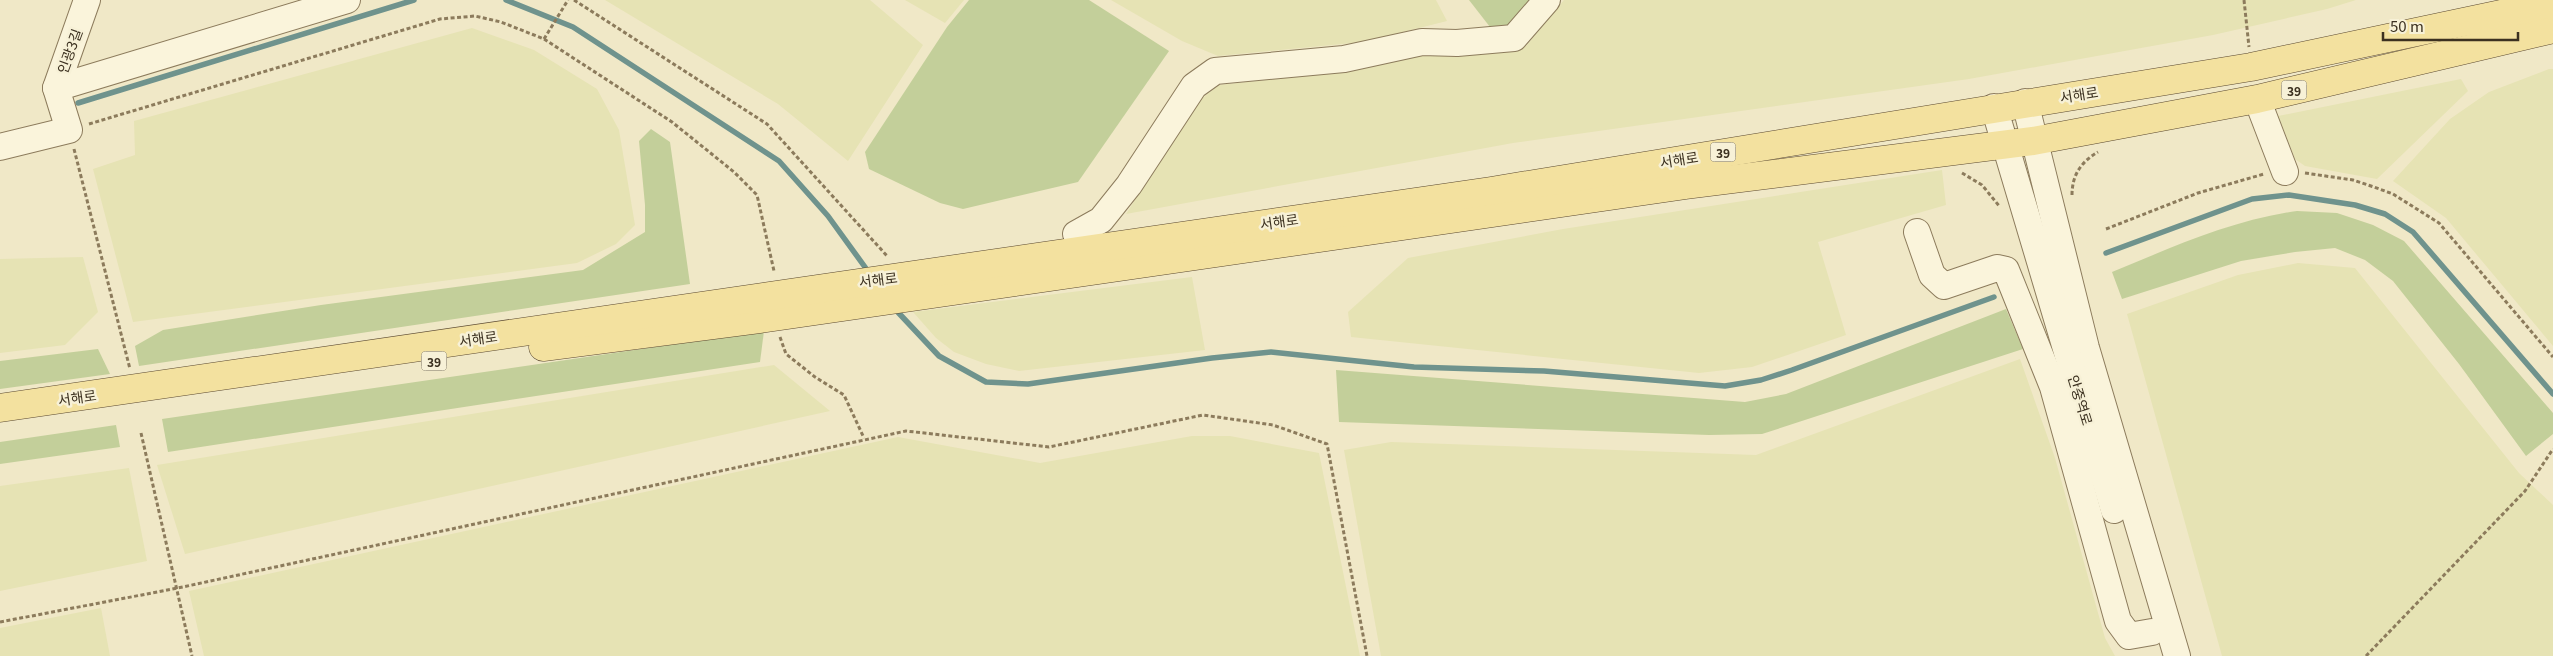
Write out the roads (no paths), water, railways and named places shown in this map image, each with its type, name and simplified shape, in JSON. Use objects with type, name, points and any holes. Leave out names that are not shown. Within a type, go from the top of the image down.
[{"type":"main road","name":"서해로","points":[[0,426],[277,381],[759,319],[861,292],[901,278],[1491,191],[1994,107],[2251,67],[2553,3]]},
{"type":"main road","name":"서해로","points":[[901,278],[1686,185],[2033,141],[2257,99],[2553,28]]},
{"type":"main road","name":"서해로","points":[[0,408],[861,292]]},
{"type":"street","name":"인광3길","points":[[0,147],[69,130],[56,88],[88,0]]},
{"type":"street","points":[[56,88],[347,0]]},
{"type":"street","points":[[1076,234],[1102,220],[1129,185],[1194,86],[1215,71],[1344,59],[1422,42],[1457,43],[1514,38],[1547,0]]},
{"type":"street","points":[[2257,99],[2285,172]]},
{"type":"street","points":[[2025,102],[2033,141],[2086,348],[2177,656]]},
{"type":"street","name":"안중역로","points":[[1994,107],[2156,644]]},
{"type":"street","points":[[1917,232],[1932,276],[1944,286],[1997,268],[2006,270],[2053,387],[2118,621],[2129,636],[2156,644]]},
{"type":"waterway","points":[[78,103],[414,0]]},
{"type":"waterway","points":[[506,0],[573,27],[779,161],[828,216],[870,274]]},
{"type":"waterway","points":[[2106,253],[2252,199],[2289,195],[2355,205],[2385,214],[2413,232],[2553,394]]},
{"type":"waterway","points":[[894,308],[939,356],[986,382],[1028,384],[1212,358],[1271,352],[1414,367],[1544,371],[1725,386],[1761,380],[1792,370],[1994,297]]}]
